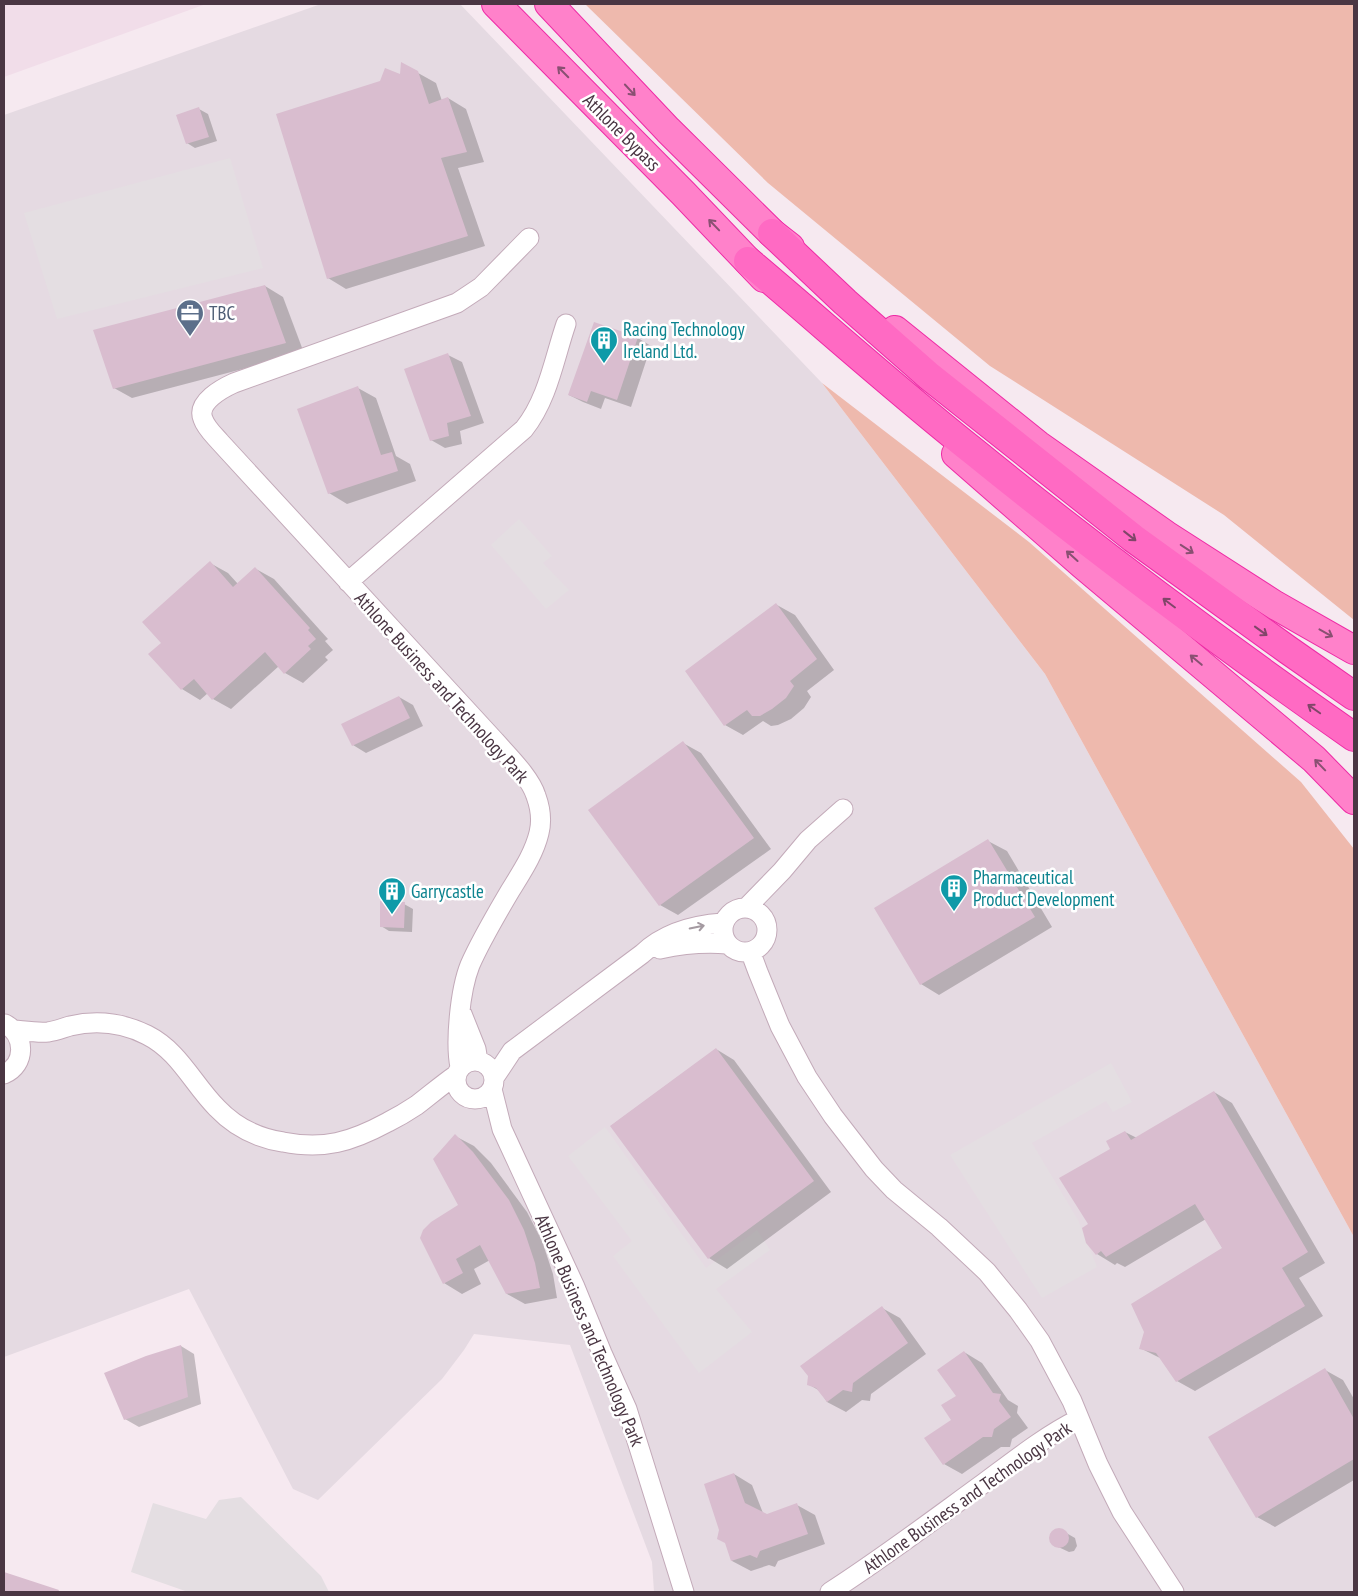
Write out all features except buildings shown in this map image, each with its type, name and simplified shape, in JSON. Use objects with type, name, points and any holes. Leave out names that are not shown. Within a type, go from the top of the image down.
[{"type":"highway","name":"Athlone Bypass","points":[[496,4],[748,260],[806,324],[1083,565],[1314,759],[1354,800]]},
{"type":"highway","name":"Athlone Bypass","points":[[549,4],[668,130],[772,233],[1038,445],[1174,540],[1275,605],[1354,650]]},
{"type":"highway","points":[[772,233],[929,376],[1133,538],[1354,696]]},
{"type":"highway","points":[[748,260],[971,450],[1082,538],[1247,662],[1354,736]]},
{"type":"street","name":"Athlone Business and Technology Park","points":[[502,1129],[456,1085],[469,1066],[476,1049],[461,1013],[463,994],[470,966],[536,845],[540,821],[537,800],[530,784],[510,757],[209,429],[202,419],[202,415],[207,402],[216,392],[241,380],[457,303],[481,287],[529,238]]},
{"type":"street","name":"Athlone Business and Technology Park","points":[[348,582],[524,429],[534,417],[543,398],[566,324]]},
{"type":"street","points":[[746,908],[782,871],[808,840],[843,810]]},
{"type":"street","points":[[765,919],[753,909],[739,908],[732,912],[724,923],[722,930],[727,944],[738,952],[752,952],[764,942],[767,935],[765,919],[782,871]]},
{"type":"street","points":[[416,1106],[468,1097],[484,1097],[512,1051],[642,954],[650,946],[684,930],[724,923]]},
{"type":"street","points":[[642,954],[682,944],[727,944]]},
{"type":"street","name":"Athlone Business and Technology Park","points":[[752,952],[780,1026],[807,1078],[833,1116],[874,1169],[894,1190],[968,1253],[1007,1296],[1040,1341],[1122,1512],[1174,1592]]},
{"type":"street","points":[[9,1027],[46,1032],[86,1023],[102,1023],[148,1035],[176,1056],[215,1106],[227,1118],[246,1131],[272,1140],[312,1146],[338,1143],[371,1131],[416,1106],[469,1066],[512,1051]]},
{"type":"street","points":[[9,1027],[20,1044],[20,1055]]},
{"type":"street","points":[[4,1074],[14,1067],[20,1055],[46,1032]]},
{"type":"street","name":"Athlone Business and Technology Park","points":[[469,1066],[489,1067],[502,1129],[571,1278],[628,1409],[684,1592]]},
{"type":"street","name":"Athlone Business and Technology Park","points":[[830,1592],[867,1568],[1054,1432],[1079,1419]]},
{"type":"shaded area","points":[[4,4],[206,4],[4,77]]},
{"type":"shaded area","points":[[321,4],[460,4],[822,383],[1045,674],[1354,1237],[1354,1592],[654,1592],[652,1562],[570,1345],[474,1334],[442,1379],[318,1500],[293,1489],[189,1289],[4,1357],[4,115]]},
{"type":"shaded area","points":[[585,4],[1354,4],[1354,620],[1224,515],[990,366],[768,183]]},
{"type":"shaded area","points":[[230,158],[263,268],[57,319],[24,213]]},
{"type":"shaded area","points":[[822,383],[1029,542],[1301,782],[1354,849],[1354,1237],[1045,674]]},
{"type":"shaded area","points":[[519,519],[552,556],[543,563],[569,590],[546,609],[491,545]]},
{"type":"shaded area","points":[[1111,1063],[1132,1102],[1113,1112],[1106,1101],[1032,1143],[1078,1220],[1097,1267],[1042,1298],[950,1155]]},
{"type":"shaded area","points":[[605,1127],[706,1268],[757,1230],[770,1250],[716,1289],[752,1332],[699,1373],[613,1256],[632,1241],[568,1156]]},
{"type":"shaded area","points":[[241,1497],[321,1576],[329,1592],[188,1592],[131,1572],[153,1503],[206,1519],[219,1500]]},
{"type":"place","name":"TBC","points":[[190,337]]},
{"type":"place","name":"Racing Technology Ireland Ltd.","points":[[604,364]]},
{"type":"place","name":"Pharmaceutical Product Development","points":[[954,912]]},
{"type":"place","name":"Garrycastle","points":[[392,915]]}]
